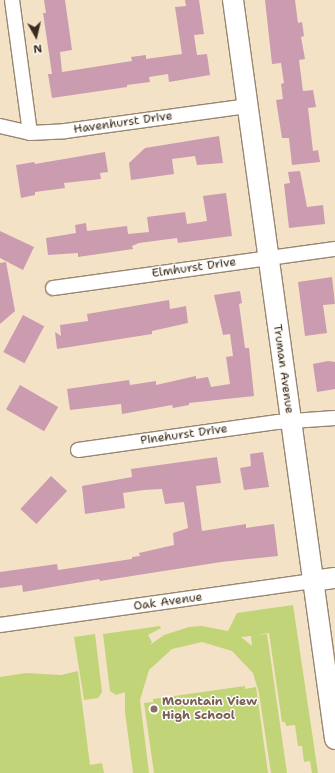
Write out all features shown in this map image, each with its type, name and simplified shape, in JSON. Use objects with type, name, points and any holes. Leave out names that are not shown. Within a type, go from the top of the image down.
[{"type":"street","points":[[12,0],[30,133]]},
{"type":"street","name":"Truman Avenue","points":[[232,0],[335,738]]},
{"type":"street","name":"Havenhurst Drive","points":[[0,126],[30,133],[247,106]]},
{"type":"street","name":"Elmhurst Drive","points":[[53,288],[267,257],[335,249]]},
{"type":"street","name":"Pinehurst Drive","points":[[78,450],[290,421],[335,418]]},
{"type":"street","name":"Oak Avenue","points":[[0,625],[335,578]]},
{"type":"green space","points":[[293,605],[318,773],[312,773],[310,761],[304,762],[302,746],[298,746],[295,725],[286,726],[285,722],[282,722],[269,633],[252,636],[267,634],[287,773],[271,773],[259,693],[253,673],[232,651],[202,642],[172,649],[149,670],[140,700],[149,773],[133,773],[125,712],[125,692],[116,695],[110,691],[103,634],[160,626],[161,628],[148,635],[152,642],[150,645],[164,635],[189,627],[202,626],[228,631],[237,613]],"holes":[[[251,636],[252,646],[241,637]]]},
{"type":"green space","points":[[95,634],[102,692],[98,698],[84,700],[74,637]]},
{"type":"green space","points":[[78,671],[90,765],[102,763],[104,773],[0,773],[0,677],[26,673],[61,675]]},
{"type":"green space","points":[[245,686],[245,689],[256,687],[268,773],[154,773],[144,703],[153,702],[153,699]]},
{"type":"building","points":[[44,0],[65,0],[72,50],[60,52],[62,72],[132,61],[131,57],[146,55],[146,59],[182,54],[175,7],[186,6],[185,0],[199,0],[204,34],[194,35],[197,55],[207,54],[210,75],[169,82],[168,74],[149,77],[150,82],[127,85],[127,87],[52,98],[48,74],[52,74],[43,13],[46,13]]},
{"type":"building","points":[[265,0],[295,0],[298,23],[302,22],[304,36],[301,37],[305,59],[299,60],[303,91],[313,90],[316,107],[308,108],[313,151],[318,150],[320,162],[292,165],[289,138],[282,138],[276,100],[283,99],[281,84],[284,83],[281,63],[272,64]]},
{"type":"building","points":[[219,136],[223,163],[197,165],[195,156],[172,159],[174,174],[131,180],[129,163],[145,148]]},
{"type":"building","points":[[105,152],[108,172],[100,173],[101,179],[64,183],[65,188],[35,192],[35,195],[21,198],[16,165],[34,162],[35,164]]},
{"type":"building","points":[[300,171],[307,207],[323,205],[325,224],[289,228],[284,184],[290,183],[288,172]]},
{"type":"building","points":[[226,193],[232,236],[178,243],[177,238],[139,243],[132,246],[133,249],[78,257],[78,253],[48,255],[46,238],[76,233],[75,225],[86,223],[87,231],[127,226],[128,234],[149,232],[147,217],[185,212],[187,224],[207,221],[203,196]]},
{"type":"building","points":[[0,231],[34,247],[23,270],[0,258]]},
{"type":"building","points":[[6,262],[15,311],[0,324],[0,263]]},
{"type":"building","points":[[332,277],[335,304],[323,305],[327,333],[305,336],[298,282]]},
{"type":"building","points":[[240,291],[242,303],[239,304],[245,348],[249,348],[254,396],[189,403],[189,405],[173,408],[172,405],[122,414],[121,404],[70,410],[67,389],[129,380],[130,385],[156,381],[156,385],[196,376],[196,379],[208,377],[211,387],[230,384],[226,357],[233,356],[230,334],[223,335],[214,295]]},
{"type":"building","points":[[169,300],[170,309],[186,306],[188,323],[152,331],[152,334],[57,349],[55,332],[61,336],[60,325],[88,321],[87,314]]},
{"type":"building","points":[[23,315],[44,326],[24,363],[3,352]]},
{"type":"building","points":[[328,361],[335,362],[335,389],[317,392],[313,364]]},
{"type":"building","points":[[20,385],[58,407],[44,431],[6,409]]},
{"type":"building","points":[[263,452],[269,487],[244,490],[240,468],[251,466],[250,454]]},
{"type":"building","points":[[217,457],[221,483],[196,486],[202,531],[246,524],[246,528],[274,524],[278,556],[221,562],[100,581],[99,579],[23,592],[22,585],[0,588],[0,572],[57,564],[58,570],[132,559],[132,557],[140,556],[139,553],[174,545],[173,533],[188,528],[184,502],[165,504],[162,489],[144,490],[123,493],[125,508],[85,514],[82,486],[132,477],[131,469]]},
{"type":"building","points":[[51,476],[67,491],[36,524],[20,509]]},
{"type":"place","name":"Mountain View High School","points":[[154,709]]}]
